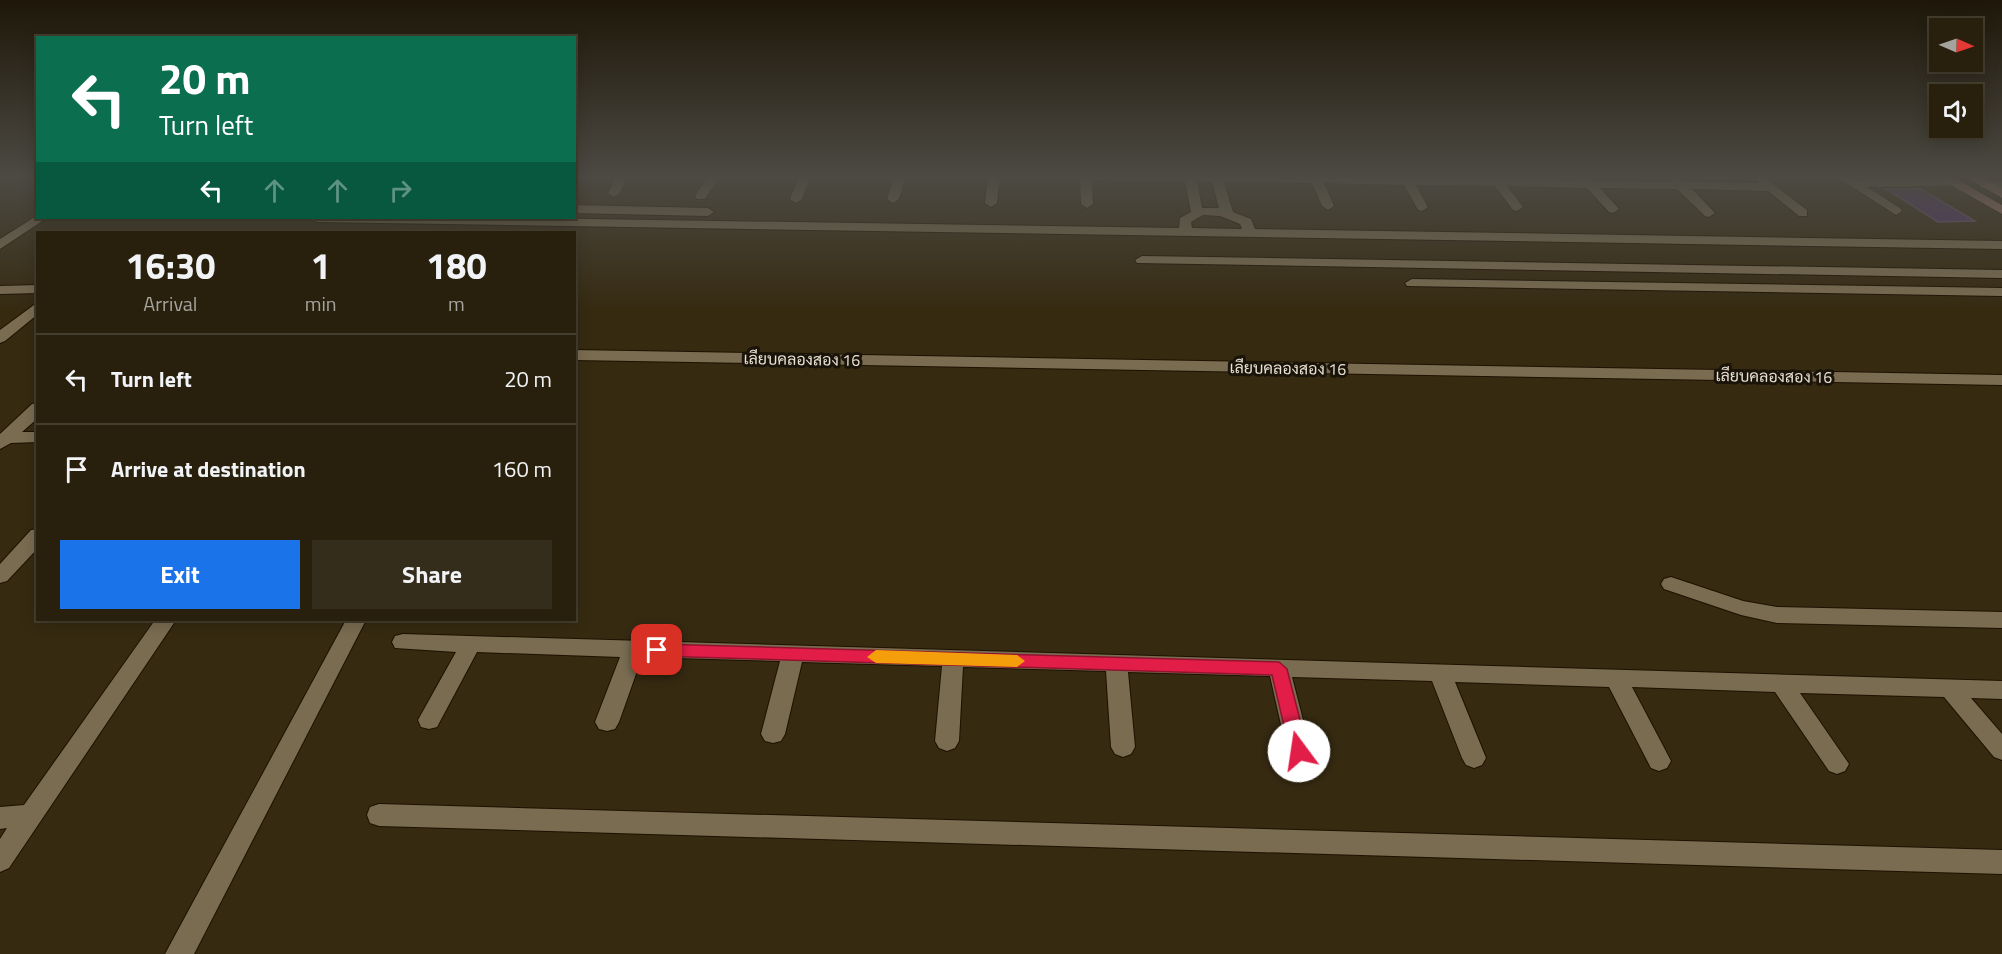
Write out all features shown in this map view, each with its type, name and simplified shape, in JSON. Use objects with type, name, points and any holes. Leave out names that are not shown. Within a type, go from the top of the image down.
[{"type":"street","points":[[0,245],[37,221]]},
{"type":"street","points":[[335,231],[347,221]]},
{"type":"street","points":[[361,231],[373,221]]},
{"type":"street","points":[[595,221],[2002,236]]},
{"type":"street","points":[[989,221],[1186,226]]},
{"type":"street","points":[[1186,226],[1190,221]]},
{"type":"street","points":[[1238,221],[1247,227],[2002,245]]},
{"type":"street","points":[[1142,260],[2002,274]]},
{"type":"street","points":[[1412,283],[2002,292]]},
{"type":"street","points":[[0,290],[36,289]]},
{"type":"street","points":[[0,338],[36,308]]},
{"type":"street","name":"เลียบคลองสอง 16","points":[[576,355],[2002,380]]},
{"type":"street","points":[[2,440],[36,410]]},
{"type":"street","points":[[2,440],[36,437]]},
{"type":"street","points":[[0,576],[36,537]]},
{"type":"street","points":[[1671,584],[1741,608],[1777,615],[2002,620]]},
{"type":"street","points":[[0,860],[165,621]]},
{"type":"street","points":[[179,954],[355,621]]},
{"type":"street","points":[[404,642],[2002,690]]},
{"type":"street","points":[[429,720],[471,644]]},
{"type":"street","points":[[606,722],[634,649]]},
{"type":"street","points":[[773,734],[793,654]]},
{"type":"street","points":[[947,741],[953,659]]},
{"type":"street","points":[[1116,664],[1123,747]]},
{"type":"street","points":[[1279,669],[1299,751]]},
{"type":"street","points":[[1440,674],[1474,758]]},
{"type":"street","points":[[1616,679],[1659,761]]},
{"type":"street","points":[[1782,684],[1837,764]]},
{"type":"street","points":[[1950,689],[2002,750]]},
{"type":"street","points":[[379,815],[2002,862]]},
{"type":"street","points":[[0,818],[29,816]]},
{"type":"building","points":[[1936,221],[1975,221],[1938,222]]},
{"type":"slow traffic","points":[[876,657],[1017,661]]},
{"type":"route","points":[[657,650],[1279,669],[1299,751]]}]
